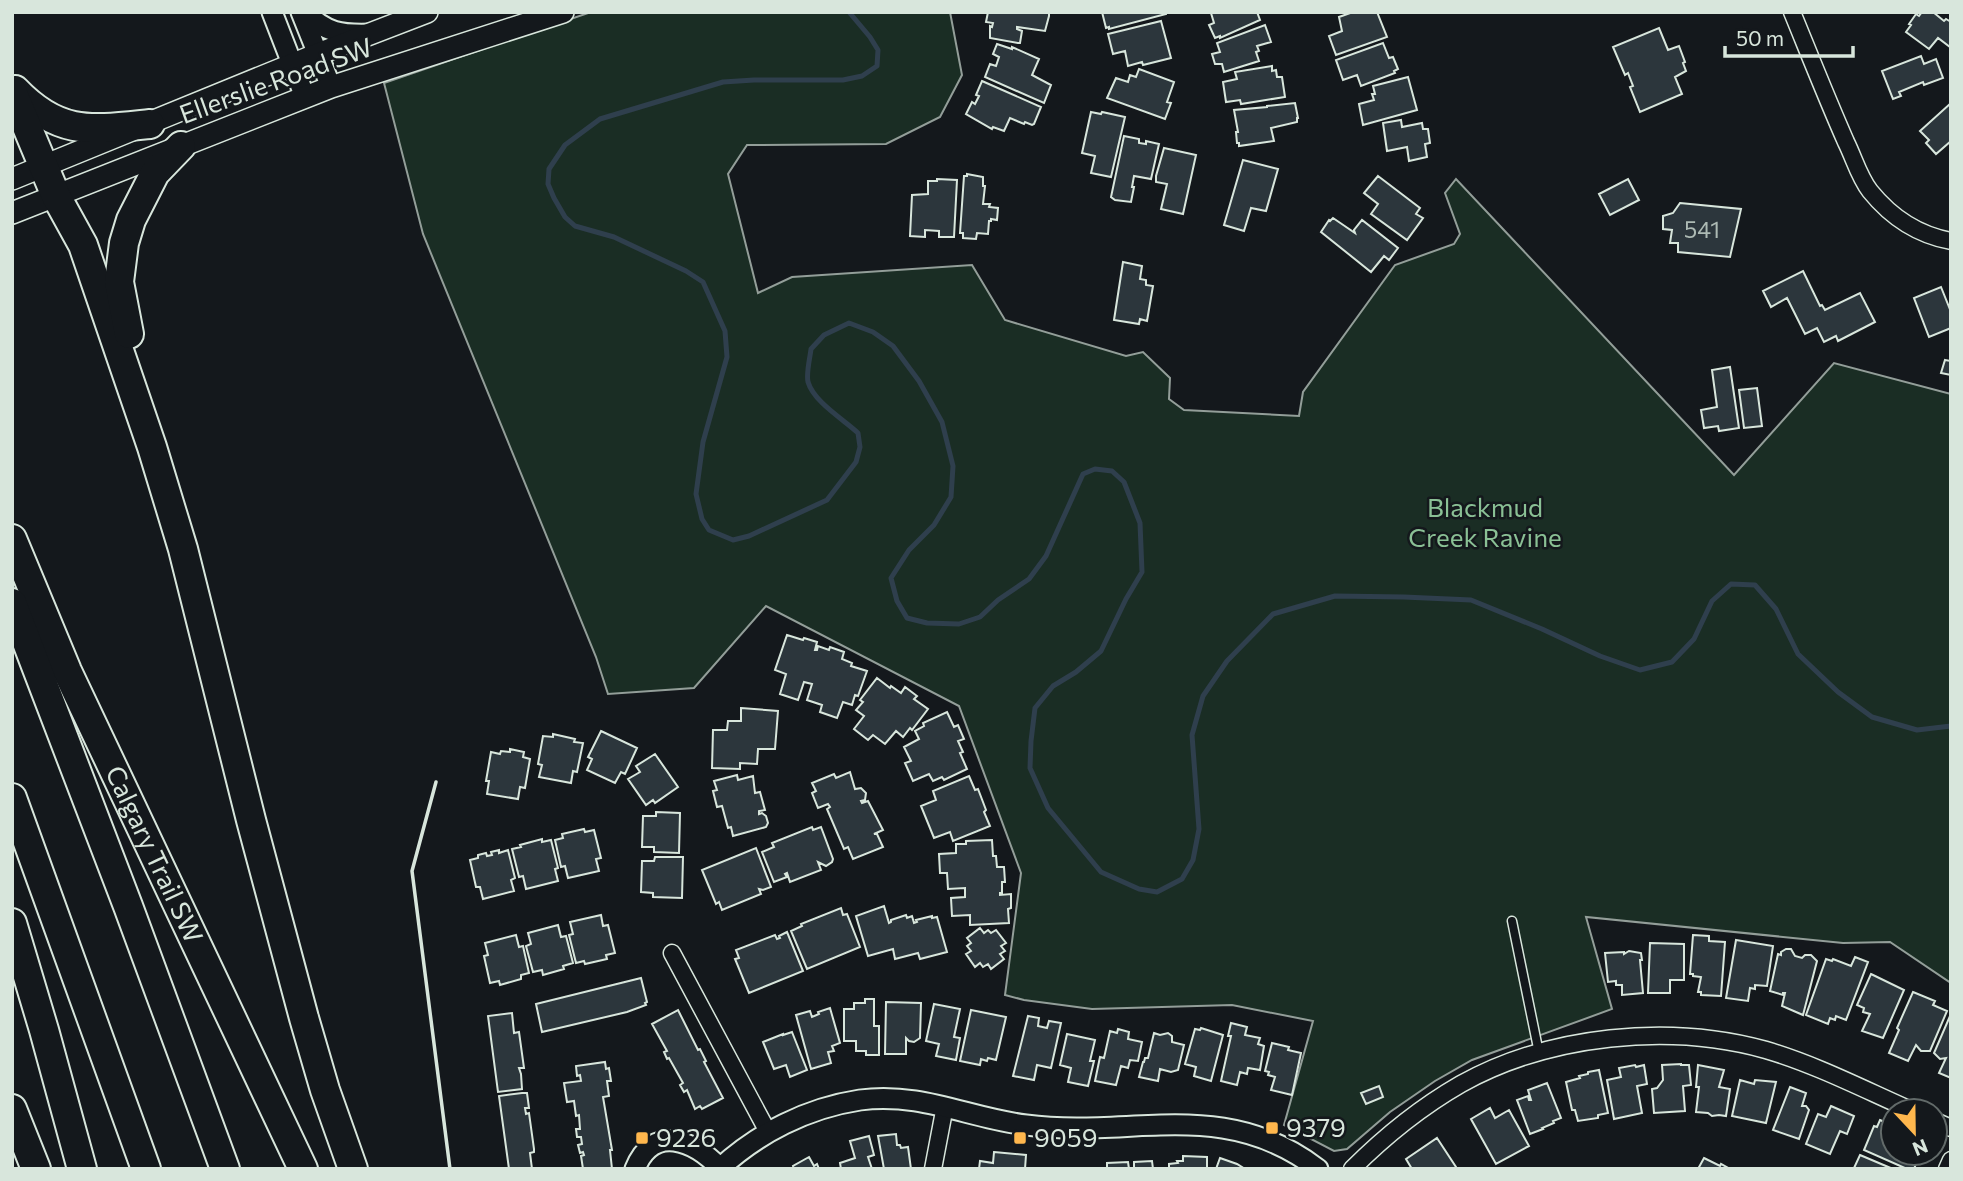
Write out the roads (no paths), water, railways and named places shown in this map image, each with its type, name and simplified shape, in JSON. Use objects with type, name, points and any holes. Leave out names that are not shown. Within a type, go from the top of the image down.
[{"type":"highway","points":[[12,89],[42,114],[63,124],[99,129],[150,124]]},
{"type":"highway","points":[[12,89],[56,196],[83,245],[152,447],[183,549],[304,1018],[325,1090],[353,1169]]},
{"type":"highway","points":[[152,447],[123,306],[119,282],[120,263],[131,220],[145,192],[155,173],[181,146]]},
{"type":"highway","name":"Calgary Trail SW","points":[[12,539],[67,671],[303,1169]]},
{"type":"highway","points":[[12,603],[225,1169]]},
{"type":"highway","points":[[12,798],[146,1169]]},
{"type":"highway","points":[[12,923],[82,1169]]},
{"type":"highway","points":[[12,1109],[36,1169]]},
{"type":"main road","name":"Ellerslie Road SW","points":[[12,179],[427,12]]},
{"type":"main road","name":"Ellerslie Road SW","points":[[13,213],[331,87],[563,12]]},
{"type":"street","points":[[272,12],[304,97]]},
{"type":"street","points":[[303,12],[320,26],[334,32],[371,33]]},
{"type":"street","points":[[303,12],[331,87]]},
{"type":"street","points":[[1792,12],[1842,134],[1869,189],[1890,211],[1919,232],[1951,241]]},
{"type":"street","points":[[672,953],[768,1132]]},
{"type":"street","points":[[1352,1169],[1391,1133],[1435,1100],[1485,1072],[1539,1053],[1621,1037],[1700,1038],[1762,1049],[1786,1056],[1881,1097]]},
{"type":"street","points":[[635,1169],[639,1158],[650,1147],[664,1141],[678,1141],[695,1146],[719,1168],[768,1132],[817,1111],[860,1100],[897,1099],[945,1106],[1030,1126],[1082,1128],[1209,1125],[1234,1130],[1284,1147],[1318,1169]]},
{"type":"street","points":[[933,1169],[945,1106]]},
{"type":"street","points":[[1947,1169],[1951,1160]]},
{"type":"lane","points":[[1512,921],[1539,1053]]},
{"type":"waterway","points":[[849,12],[878,50],[877,66],[862,76],[843,80],[723,82],[600,119],[565,145],[549,169],[548,184],[565,217],[575,226],[614,237],[686,271],[703,282],[725,331],[727,357],[703,442],[696,494],[702,519],[709,530],[733,540],[749,536],[827,500],[856,462],[860,447],[858,433],[816,396],[808,382],[811,349],[824,335],[849,323],[873,332],[893,346],[919,381],[942,422],[953,466],[951,497],[934,525],[909,550],[891,578],[897,601],[907,618],[927,623],[959,624],[980,617],[998,600],[1029,579],[1046,556],[1083,474],[1095,469],[1112,471],[1124,482],[1140,523],[1142,572],[1101,651],[1076,672],[1053,686],[1035,708],[1031,741],[1030,768],[1048,808],[1101,872],[1139,889],[1157,892],[1182,879],[1193,860],[1199,829],[1192,735],[1203,696],[1227,661],[1273,614],[1335,596],[1471,600],[1600,656],[1640,670],[1672,662],[1694,639],[1712,601],[1731,584],[1755,585],[1776,609],[1798,654],[1838,692],[1872,717],[1917,730],[1951,726]]},
{"type":"place","name":"9379","points":[[1272,1128]]},
{"type":"place","name":"9226","points":[[642,1138]]},
{"type":"place","name":"9059","points":[[1020,1138]]},
{"type":"park label","name":"Blackmud Creek Ravine","points":[[1485,523]]}]
